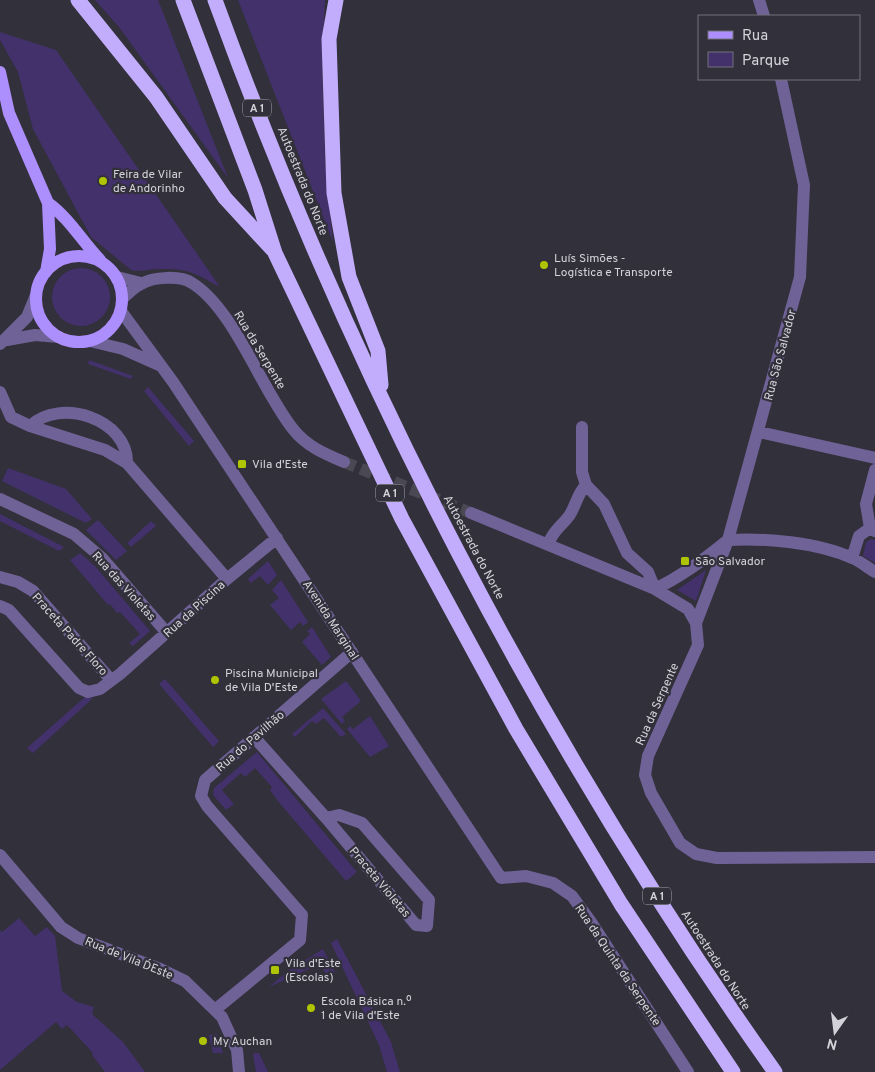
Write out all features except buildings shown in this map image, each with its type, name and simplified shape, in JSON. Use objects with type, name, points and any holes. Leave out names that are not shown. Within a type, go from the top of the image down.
[{"type":"highway","points":[[78,0],[156,96],[225,198],[274,253]]},
{"type":"highway","name":"A 1","points":[[184,0],[254,190],[274,253],[402,519],[479,663],[621,904],[733,1072]]},
{"type":"highway","name":"Autoestrada do Norte","points":[[215,0],[237,61],[300,215],[382,396],[446,527],[548,715],[640,871],[718,992],[775,1072]]},
{"type":"highway","points":[[336,0],[329,38],[334,193],[349,277],[378,351],[382,396]]},
{"type":"main road","points":[[0,72],[9,113],[48,203],[50,249],[46,272],[36,295],[37,308],[41,319],[59,337],[79,342],[90,341],[103,335],[114,326],[122,304],[117,277],[85,245],[62,213],[48,203]]},
{"type":"main road","points":[[46,272],[56,263],[67,258],[80,256],[94,258],[105,264]]},
{"type":"street","points":[[759,0],[764,15]]},
{"type":"street","name":"Rua São Salvador","points":[[696,623],[728,540],[800,277],[804,185],[781,80]]},
{"type":"street","name":"Rua da Serpente","points":[[117,277],[141,283],[167,278],[191,282],[215,302],[280,412],[295,431],[323,453],[344,462]]},
{"type":"street","name":"Rua da Serpente","points":[[122,304],[141,283]]},
{"type":"street","points":[[3,342],[27,317],[36,295]]},
{"type":"street","name":"Avenida Marginal","points":[[122,304],[154,353],[159,365],[173,382],[278,538],[501,878]]},
{"type":"street","points":[[3,342],[35,335],[59,337]]},
{"type":"street","points":[[90,341],[123,349],[143,360],[159,365]]},
{"type":"street","points":[[0,392],[11,417],[30,426],[105,450],[127,463],[227,579]]},
{"type":"street","points":[[30,426],[39,418],[60,412],[81,414],[102,423],[116,434],[127,450],[127,463]]},
{"type":"street","points":[[582,427],[582,472],[586,485],[604,504],[627,553],[648,572],[655,589]]},
{"type":"street","points":[[759,432],[875,458]]},
{"type":"street","points":[[852,558],[859,536],[872,529],[866,504],[875,470]]},
{"type":"street","points":[[548,544],[555,529],[569,516],[580,491],[586,485]]},
{"type":"street","name":"Rua das Violetas","points":[[0,499],[74,534],[102,558],[167,633]]},
{"type":"street","points":[[471,513],[670,596],[688,609],[696,623]]},
{"type":"street","name":"Rua da Piscina","points":[[111,680],[227,579],[278,538]]},
{"type":"street","points":[[655,589],[678,578],[701,563],[728,540],[749,539],[818,547],[852,558],[875,572]]},
{"type":"street","name":"Praceta Padre Floro","points":[[0,577],[18,582],[33,591],[111,680],[100,689],[88,692],[78,688],[9,610],[0,606]]},
{"type":"street","name":"Rua da Serpente","points":[[696,623],[698,645],[648,756],[645,774],[651,793],[680,843],[696,854],[717,858],[875,857]]},
{"type":"street","name":"Rua do Pavilhão","points":[[216,1009],[300,940],[302,915],[230,833],[201,796],[205,780],[352,652]]},
{"type":"street","name":"Praceta Violetas","points":[[254,737],[326,818],[416,925],[426,926],[429,900],[362,823],[339,815],[326,818]]},
{"type":"street","name":"Rua de Vila D´Este","points":[[0,855],[61,927],[78,938],[158,968],[185,981],[216,1009],[236,1050],[239,1072]]},
{"type":"street","name":"Rua da Quinta da Serpente","points":[[501,878],[526,876],[552,884],[572,896],[591,922],[688,1072]]},
{"type":"green space","points":[[95,0],[158,0],[228,178],[119,27]]},
{"type":"green space","points":[[238,0],[325,0],[322,59],[325,161],[333,242]]},
{"type":"green space","points":[[0,32],[56,50],[220,287],[197,275],[177,269],[131,270],[91,237],[33,129],[18,72],[0,40]]},
{"type":"green space","points":[[81,268],[92,270],[105,281],[110,297],[108,308],[97,321],[81,326],[70,324],[57,313],[52,297],[54,286],[65,273]]},
{"type":"green space","points":[[89,360],[133,376],[131,379],[88,364]]},
{"type":"green space","points":[[148,387],[194,441],[189,446],[144,391]]},
{"type":"green space","points":[[8,468],[66,489],[92,519],[86,523],[2,481]]},
{"type":"green space","points":[[0,514],[64,547],[59,551],[0,521]]},
{"type":"green space","points":[[98,520],[127,551],[116,560],[86,530]]},
{"type":"green space","points":[[151,521],[156,526],[131,547],[127,543]]},
{"type":"green space","points":[[872,539],[875,540],[875,563],[863,556],[866,542]]},
{"type":"green space","points":[[80,553],[95,566],[150,631],[133,646],[129,643],[140,634],[120,612],[117,613],[110,604],[108,605],[70,560]]},
{"type":"green space","points":[[268,561],[277,575],[268,585],[260,576],[251,583],[248,579]]},
{"type":"green space","points":[[706,570],[696,601],[677,590]]},
{"type":"green space","points":[[281,580],[308,622],[303,626],[300,622],[291,630],[270,605],[279,598],[272,590]]},
{"type":"green space","points":[[312,627],[331,657],[322,665],[302,642],[310,634],[307,631]]},
{"type":"green space","points":[[165,679],[219,741],[213,747],[159,684]]},
{"type":"green space","points":[[346,681],[361,701],[342,717],[345,721],[342,724],[321,699]]},
{"type":"green space","points":[[85,697],[93,698],[33,753],[27,748]]},
{"type":"green space","points":[[323,708],[346,734],[341,737],[324,718],[316,724],[312,721],[295,737],[292,734]]},
{"type":"green space","points":[[370,716],[389,746],[370,757],[347,729],[350,726],[353,729]]},
{"type":"green space","points":[[257,752],[357,872],[346,881],[277,800],[270,790],[272,787],[255,768],[245,777],[241,773],[222,790],[234,804],[226,810],[213,795],[214,788]]},
{"type":"green space","points":[[19,918],[35,936],[47,927],[55,936],[62,991],[77,1002],[94,1007],[92,1014],[123,1042],[145,1072],[105,1072],[92,1055],[93,1053],[67,1025],[62,1029],[56,1022],[0,1070],[0,930],[2,932]]},
{"type":"green space","points":[[337,939],[391,1042],[400,1072],[387,1072],[379,1045],[331,943]]},
{"type":"green space","points":[[323,949],[335,972],[327,976],[320,964],[269,987],[288,971]]},
{"type":"green space","points":[[217,1034],[223,1053],[213,1053],[209,1035]]},
{"type":"green space","points":[[259,1053],[268,1072],[256,1072],[253,1054]]},
{"type":"tunnel","points":[[344,462],[471,513]]},
{"type":"place","name":"Feira de Vilar de Andorinho","points":[[103,181]]},
{"type":"place","name":"Luís Simões - Logística e Transporte","points":[[544,265]]},
{"type":"place","name":"Vila d'Este","points":[[242,464]]},
{"type":"place","name":"São Salvador","points":[[685,561]]},
{"type":"place","name":"Piscina Municipal de Vila D'Este","points":[[215,680]]},
{"type":"place","name":"Vila d'Este (Escolas)","points":[[275,970]]},
{"type":"place","name":"Escola Básica n.º 1 de Vila d'Este","points":[[311,1008]]},
{"type":"place","name":"My Auchan","points":[[203,1041]]}]
